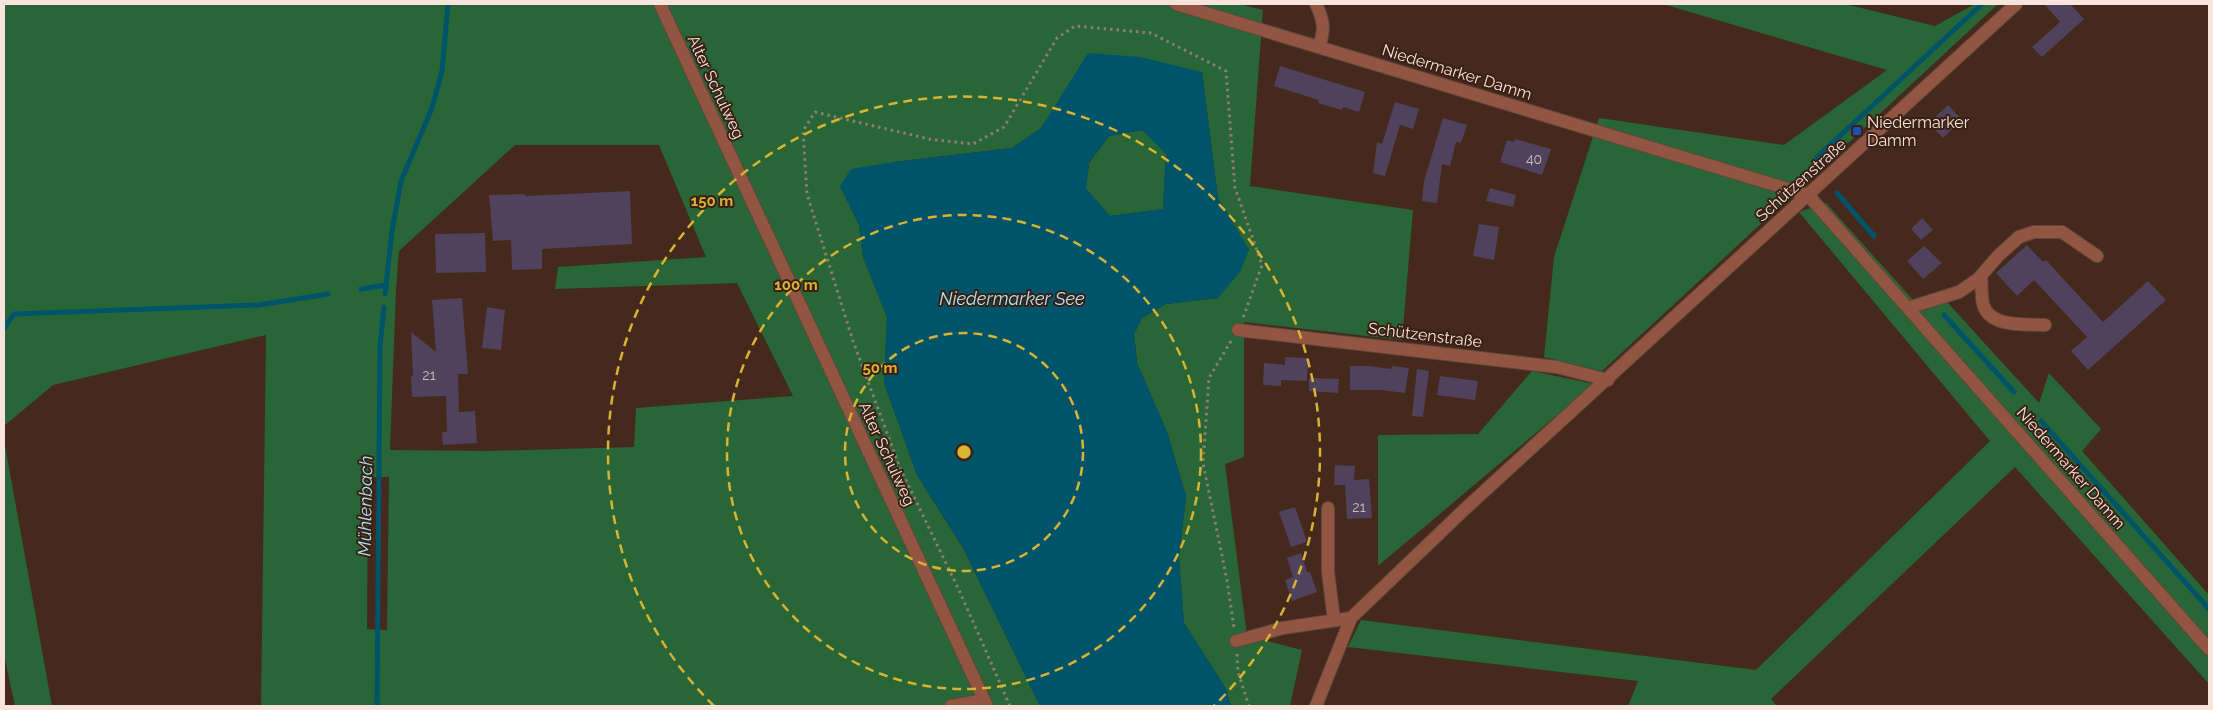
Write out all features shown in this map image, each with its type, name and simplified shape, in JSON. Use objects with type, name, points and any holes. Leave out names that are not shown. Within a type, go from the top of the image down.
[{"type":"street","name":"Alter Schulweg","points":[[660,4],[986,703],[951,706]]},
{"type":"street","name":"Niedermarker Damm","points":[[1176,4],[1808,195],[2209,649]]},
{"type":"street","points":[[1316,4],[1322,17],[1324,32],[1319,47]]},
{"type":"street","name":"Schützenstraße","points":[[1316,706],[1351,618],[1466,508],[1608,380],[2016,4]]},
{"type":"street","points":[[1908,308],[1959,292],[1981,276],[1999,255],[2019,237],[2034,232],[2062,232],[2098,256]]},
{"type":"street","points":[[1981,276],[1983,304],[1988,314],[1998,321],[2045,325]]},
{"type":"street","name":"Schützenstraße","points":[[1238,330],[1557,367],[1608,380]]},
{"type":"street","points":[[1328,508],[1328,572],[1334,620]]},
{"type":"street","points":[[1236,641],[1283,628],[1351,618]]},
{"type":"path","points":[[1010,706],[959,590],[900,468],[853,341],[807,194],[804,131],[815,112],[928,140],[973,144],[1004,128],[1057,38],[1075,26],[1151,33],[1226,71],[1235,188],[1262,264],[1238,330],[1208,378],[1203,463],[1227,580],[1236,641],[1238,672],[1249,706]]},
{"type":"green space","points":[[4,4],[1240,4],[1263,10],[1250,186],[1413,210],[1402,340],[1244,322],[1244,457],[1225,464],[1247,636],[1302,650],[1290,706],[1231,706],[1225,687],[1184,623],[1179,558],[1186,496],[1167,432],[1137,363],[1134,334],[1142,318],[1166,304],[1218,298],[1249,250],[1218,198],[1202,72],[1061,98],[1041,128],[1012,148],[894,162],[840,186],[859,225],[863,257],[887,317],[884,383],[917,475],[963,548],[1040,706],[261,706],[266,335],[53,385],[4,426]],"holes":[[[515,145],[659,145],[706,257],[558,267],[555,289],[737,283],[793,396],[636,408],[634,447],[487,451],[390,450],[399,251]],[[368,477],[389,477],[387,630],[367,629]]]},
{"type":"green space","points":[[1663,4],[1845,4],[1935,26],[1975,4],[1998,4],[1602,371],[1544,357],[1554,257],[1599,118],[1784,145],[1887,70]]},
{"type":"green space","points":[[1142,130],[1166,153],[1163,209],[1110,216],[1086,189],[1089,163],[1109,136]]},
{"type":"green space","points":[[1826,203],[1923,311],[1947,302],[2039,403],[2049,373],[2101,429],[2082,451],[2209,595],[2209,684],[2015,467],[1771,699],[1777,706],[1628,706],[1638,681],[1348,647],[1361,620],[1756,670],[1990,441],[1799,212]]},
{"type":"green space","points":[[1532,371],[1594,384],[1378,566],[1378,435],[1478,434]]},
{"type":"green space","points":[[4,440],[52,706],[15,706],[4,655]]},
{"type":"water","name":"Niedermarker See","points":[[1088,53],[1140,57],[1202,72],[1218,198],[1249,250],[1240,272],[1218,298],[1166,304],[1142,318],[1134,334],[1137,363],[1167,432],[1186,496],[1179,558],[1184,623],[1225,687],[1231,706],[1040,706],[963,548],[917,475],[884,383],[887,317],[863,257],[859,225],[840,186],[851,169],[1012,148],[1041,128]],"holes":[[[1142,130],[1166,154],[1163,209],[1110,216],[1086,189],[1089,163],[1109,136]]]},
{"type":"building","points":[[2044,4],[2070,4],[2084,19],[2042,57],[2032,47],[2060,22]]},
{"type":"building","points":[[1280,66],[1365,92],[1359,112],[1343,107],[1342,110],[1318,103],[1319,100],[1274,86]]},
{"type":"building","points":[[1395,102],[1419,109],[1413,129],[1400,125],[1385,176],[1373,173],[1377,142],[1382,144]]},
{"type":"building","points":[[1948,105],[1962,120],[1943,138],[1929,123]]},
{"type":"building","points":[[1443,118],[1467,125],[1461,143],[1456,142],[1450,166],[1442,164],[1437,203],[1422,201],[1424,181]]},
{"type":"building","points":[[1515,139],[1551,149],[1542,175],[1500,162],[1507,140],[1514,142]]},
{"type":"building","points":[[1490,188],[1516,195],[1513,207],[1486,201]]},
{"type":"building","points":[[630,191],[632,244],[542,249],[542,269],[512,270],[511,240],[493,241],[489,195],[525,194],[525,196]]},
{"type":"building","points":[[1922,218],[1933,230],[1921,240],[1911,229]]},
{"type":"building","points":[[1479,224],[1499,227],[1494,260],[1473,256]]},
{"type":"building","points":[[485,233],[486,272],[436,273],[435,234]]},
{"type":"building","points":[[2027,245],[2043,262],[2046,260],[2103,322],[2148,281],[2166,300],[2088,370],[2071,351],[2087,337],[2034,280],[2017,296],[1996,273]]},
{"type":"building","points":[[1924,246],[1942,263],[1923,279],[1907,261]]},
{"type":"building","points":[[462,298],[468,374],[458,374],[459,412],[475,411],[477,443],[443,445],[442,432],[447,432],[446,396],[412,397],[411,332],[436,352],[432,300]]},
{"type":"building","points":[[487,307],[505,310],[501,350],[482,348]]},
{"type":"building","points":[[1285,357],[1308,358],[1307,381],[1281,380],[1281,386],[1263,385],[1264,363],[1285,365]]},
{"type":"building","points":[[1350,366],[1391,369],[1392,366],[1409,368],[1405,393],[1380,390],[1350,390]]},
{"type":"building","points":[[1417,369],[1429,371],[1423,417],[1412,416]]},
{"type":"building","points":[[1440,376],[1478,381],[1475,400],[1437,395]]},
{"type":"building","points":[[1309,378],[1339,379],[1338,393],[1309,391]]},
{"type":"building","points":[[1335,465],[1355,466],[1354,480],[1369,479],[1372,518],[1347,519],[1345,485],[1334,485]]},
{"type":"building","points":[[1295,507],[1307,542],[1291,547],[1279,512]]},
{"type":"building","points":[[1301,553],[1307,572],[1310,572],[1317,592],[1292,601],[1285,580],[1293,577],[1287,558]]},
{"type":"waterway","name":"Mühlenbach","points":[[385,294],[392,231],[401,181],[432,108],[442,71],[448,4]]},
{"type":"waterway","points":[[1817,157],[1982,4]]},
{"type":"waterway","points":[[1837,193],[1874,236]]},
{"type":"waterway","points":[[361,289],[386,285]]},
{"type":"waterway","points":[[4,328],[14,314],[259,305],[328,294]]},
{"type":"waterway","name":"Mühlenbach","points":[[377,706],[380,347],[384,307]]},
{"type":"waterway","points":[[1944,315],[2014,392]]},
{"type":"waterway","points":[[2041,421],[2209,609]]},
{"type":"place","name":"Niedermarker Damm","points":[[1857,131]]}]
